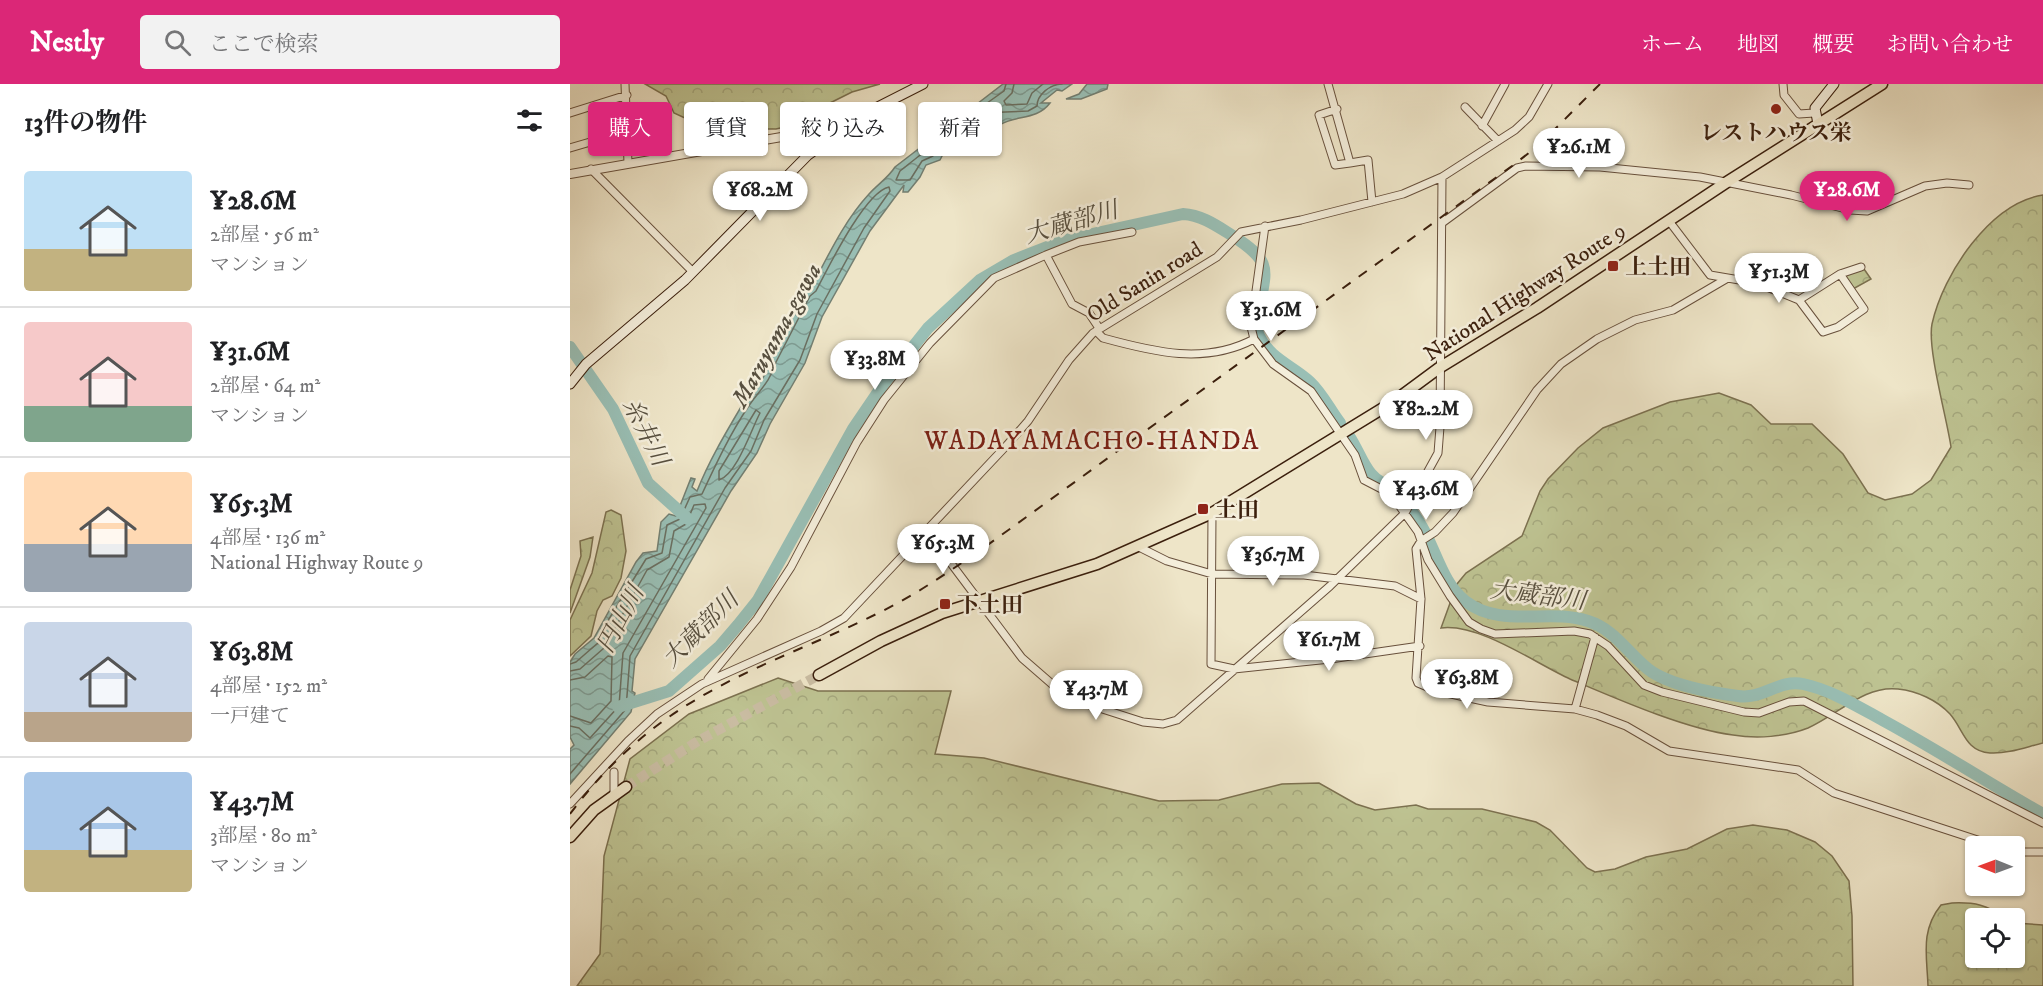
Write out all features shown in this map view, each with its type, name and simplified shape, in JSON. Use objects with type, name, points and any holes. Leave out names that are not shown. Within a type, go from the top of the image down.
[{"type":"highway","name":"National Highway Route 9","points":[[819,675],[916,624],[978,601],[1096,564],[1212,513],[1393,402],[1439,368],[1669,221],[1816,119],[1882,84]]},
{"type":"highway","points":[[570,837],[594,810],[626,787]]},
{"type":"main road","points":[[888,102],[923,84]]},
{"type":"main road","points":[[1816,119],[1815,106],[1834,84]]},
{"type":"main road","points":[[570,384],[595,356],[693,272],[808,156]]},
{"type":"street","points":[[625,84],[627,102]]},
{"type":"street","points":[[1328,84],[1337,109],[1350,163]]},
{"type":"street","points":[[1482,126],[1505,84]]},
{"type":"street","name":"Old Sanin road","points":[[570,804],[612,755],[657,714],[706,682],[821,631],[844,618],[923,537],[1028,421],[1069,360],[1098,330],[1217,257],[1234,238],[1246,229],[1301,220],[1403,194],[1442,177],[1498,141],[1529,117],[1548,84]]},
{"type":"street","points":[[1783,84],[1784,95],[1799,114],[1816,119]]},
{"type":"street","points":[[570,113],[627,94]]},
{"type":"street","points":[[1465,107],[1498,141]]},
{"type":"street","points":[[1337,109],[1319,115],[1335,165],[1368,160],[1372,202]]},
{"type":"street","points":[[570,174],[780,138]]},
{"type":"street","points":[[570,148],[588,143]]},
{"type":"street","points":[[628,156],[628,163]]},
{"type":"street","points":[[1442,223],[1517,168],[1526,166],[1600,167],[1727,182],[1850,210],[1867,211],[1925,186],[1947,183],[1969,185]]},
{"type":"street","points":[[591,169],[693,272]]},
{"type":"street","points":[[923,537],[947,558],[1022,658],[1068,698],[1143,722],[1162,724],[1177,720],[1263,646],[1406,513],[1431,470],[1438,453],[1442,177]]},
{"type":"street","points":[[1669,221],[1710,275],[1757,283],[1799,300],[1823,332],[1829,332],[1863,311],[1840,274]]},
{"type":"street","points":[[1265,226],[1251,327],[1254,339],[1273,364],[1311,391],[1355,454],[1364,480],[1391,494],[1406,513],[1418,532],[1428,560],[1469,622],[1495,634],[1574,631],[1595,637],[1608,646],[1644,685],[1662,692],[1744,712],[1759,713],[1789,702],[1804,700],[2043,823]]},
{"type":"street","points":[[706,682],[757,619],[791,567],[857,442],[884,400],[930,343],[994,278],[1079,242],[1132,232]]},
{"type":"street","points":[[1046,255],[1072,304],[1089,313],[1103,338],[1173,354],[1212,355],[1234,350],[1254,339]]},
{"type":"street","points":[[1799,300],[1840,274],[1861,267]]},
{"type":"street","points":[[1726,279],[1673,310],[1621,326],[1597,339],[1561,364],[1536,390],[1453,513],[1435,532],[1421,541],[1416,549],[1421,599],[1420,646],[1416,678],[1418,683],[1437,691],[1488,702],[1575,709],[1611,719],[1669,751],[1798,770],[1834,793],[1965,836]]},
{"type":"street","points":[[1212,513],[1211,664],[1234,669],[1330,659],[1420,646]]},
{"type":"street","points":[[1139,547],[1167,561],[1212,574],[1304,575],[1395,586],[1421,599]]},
{"type":"street","points":[[1575,709],[1595,637]]},
{"type":"street","points":[[614,772],[614,795]]},
{"type":"street","points":[[2025,852],[2043,852]]},
{"type":"green space","points":[[645,84],[880,84],[852,92],[832,102],[780,102],[780,128],[776,129],[768,129],[768,102],[684,102],[684,118],[674,113],[672,102],[669,102],[666,96]]},
{"type":"green space","points":[[2043,195],[2043,743],[2003,752],[1982,751],[1970,744],[1955,720],[1939,704],[1919,694],[1898,689],[1886,689],[1862,696],[1808,728],[1790,733],[1752,737],[1714,732],[1672,720],[1608,695],[1570,679],[1489,638],[1456,628],[1441,628],[1457,584],[1466,573],[1522,536],[1540,491],[1548,479],[1578,448],[1603,428],[1670,402],[1719,393],[1751,405],[1771,424],[1812,424],[1843,454],[1868,493],[1885,500],[1912,494],[1931,480],[1951,447],[1932,349],[1932,324],[1938,304],[1958,263],[1987,226],[2023,201]]},
{"type":"green space","points":[[1864,269],[1871,279],[1853,289],[1844,275]]},
{"type":"green space","points":[[611,510],[621,515],[626,551],[621,578],[612,596],[603,600],[597,611],[591,636],[570,656],[570,620],[592,573],[606,512]]},
{"type":"green space","points":[[593,537],[590,557],[570,613],[570,590],[581,556],[580,541]]},
{"type":"green space","points":[[778,678],[818,691],[951,691],[935,754],[984,758],[1159,801],[1219,800],[1282,784],[1319,783],[1356,804],[1375,810],[1416,805],[1428,809],[1482,809],[1536,822],[1550,830],[1587,868],[1595,872],[1615,869],[1646,857],[1687,849],[1727,829],[1753,825],[1787,830],[1815,842],[1832,856],[1849,881],[1853,986],[577,986],[600,954],[604,856],[630,759],[689,714]]},
{"type":"green space","points":[[1967,903],[1988,908],[1965,908],[1965,968],[2025,968],[2025,924],[2043,925],[2043,986],[1928,986],[1927,934],[1934,915],[1941,905]]},
{"type":"water","points":[[1003,84],[1072,84],[1062,91],[1057,90],[1041,103],[1050,103],[1039,112],[1002,124],[1002,102],[980,102]]},
{"type":"water","points":[[1087,84],[1108,84],[1107,89],[1081,99],[1066,99],[1079,94]]},
{"type":"water","name":"円山川","points":[[918,149],[918,156],[942,156],[940,160],[926,165],[908,192],[903,192],[904,185],[870,231],[822,317],[805,363],[770,424],[757,453],[731,491],[635,659],[632,691],[635,693],[631,712],[570,784],[570,749],[574,745],[570,737],[570,662],[575,654],[594,638],[643,553],[657,551],[661,522],[669,514],[676,516],[691,478],[695,479],[692,487],[697,491],[729,427],[765,375],[807,288],[811,288],[837,239],[860,204],[895,167]]},
{"type":"waterway","name":"大蔵部川","points":[[618,707],[669,691],[720,646],[758,600],[853,429],[885,382],[928,328],[980,280],[1014,260],[1065,240],[1183,214],[1197,216],[1233,236],[1261,260],[1264,276],[1257,322],[1259,336],[1269,351],[1314,386],[1340,423]]},
{"type":"waterway","name":"糸井川","points":[[570,347],[613,409],[648,483],[688,519]]},
{"type":"waterway","name":"大蔵部川","points":[[1349,436],[1370,473],[1384,484],[1393,487],[1416,517],[1440,567],[1457,594],[1479,609],[1509,616],[1557,616],[1588,621],[1613,635],[1640,662],[1657,675],[1679,684],[1704,690],[1747,696],[1794,683],[1825,690],[1906,733],[2043,814]]},
{"type":"tunnel","points":[[626,787],[698,741],[819,675]]},
{"type":"railway","points":[[570,814],[612,765],[644,736],[679,710],[745,673],[894,605],[971,557],[1512,166],[1539,145],[1600,84]]},
{"type":"place","name":"レストハウス栄","points":[[1776,109]]},
{"type":"place","name":"上土田","points":[[1613,266]]},
{"type":"place","name":"土田","points":[[1203,509]]},
{"type":"place","name":"下土田","points":[[945,604]]},
{"type":"district","name":"WADAYAMACHO-HANDA","points":[[1092,440]]},
{"type":"water label","name":"Maruyama-gawa","points":[[776,335]]}]
